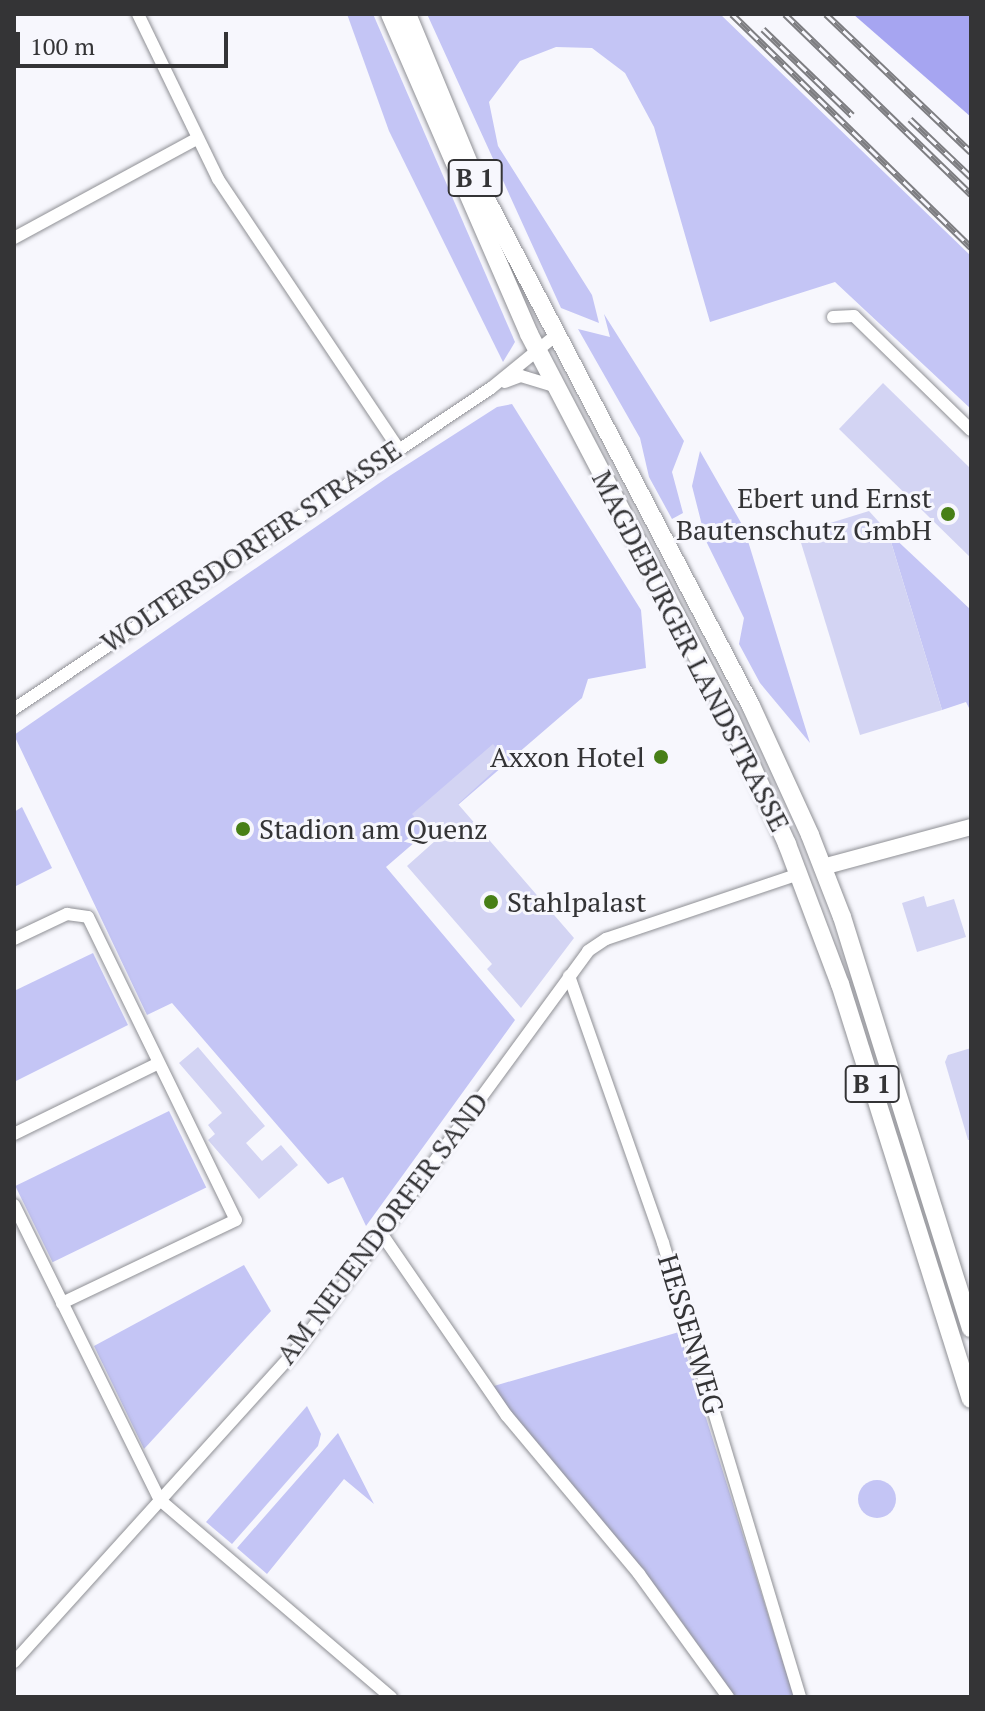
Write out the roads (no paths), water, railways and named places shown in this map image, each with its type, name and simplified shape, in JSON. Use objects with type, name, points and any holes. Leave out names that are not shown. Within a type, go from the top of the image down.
[{"type":"main road","name":"MAGDEBURGER LANDSTRASSE","points":[[390,14],[456,178],[538,351],[736,730],[799,874],[840,984],[971,1399]]},
{"type":"main road","name":"MAGDEBURGER LANDSTRASSE","points":[[407,14],[475,178],[751,706],[823,867],[971,1328]]},
{"type":"main road","points":[[799,874],[823,867]]},
{"type":"street","points":[[138,14],[196,139],[242,219],[397,446]]},
{"type":"street","points":[[14,238],[196,139]]},
{"type":"street","points":[[833,317],[854,316],[971,430]]},
{"type":"street","name":"WOLTERSDORFER STRASSE","points":[[14,709],[397,446],[491,388],[555,336]]},
{"type":"street","name":"WOLTERSDORFER STRASSE","points":[[491,388],[521,376],[556,387]]},
{"type":"street","points":[[823,867],[971,827]]},
{"type":"street","name":"AM NEUENDORFER SAND","points":[[14,1662],[300,1345],[569,976],[606,939],[799,874]]},
{"type":"street","points":[[14,939],[67,914],[88,917],[236,1220],[62,1303]]},
{"type":"street","name":"HESSENWEG","points":[[569,976],[663,1243],[800,1697]]},
{"type":"street","points":[[14,1134],[159,1063]]},
{"type":"street","points":[[14,1205],[18,1224],[62,1303],[160,1500],[391,1697]]},
{"type":"street","points":[[381,1233],[507,1416],[639,1574],[728,1697]]},
{"type":"railway","points":[[732,14],[971,247]]},
{"type":"railway","points":[[785,14],[971,194]]},
{"type":"railway","points":[[826,14],[971,152]]},
{"type":"railway","points":[[763,29],[852,115]]},
{"type":"railway","points":[[910,119],[971,177]]},
{"type":"place","name":"Ebert und Ernst Bautenschutz GmbH","points":[[948,514]]},
{"type":"place","name":"Axxon Hotel","points":[[661,757]]},
{"type":"place","name":"Stadion am Quenz","points":[[243,829]]},
{"type":"place","name":"Stahlpalast","points":[[491,902]]}]
